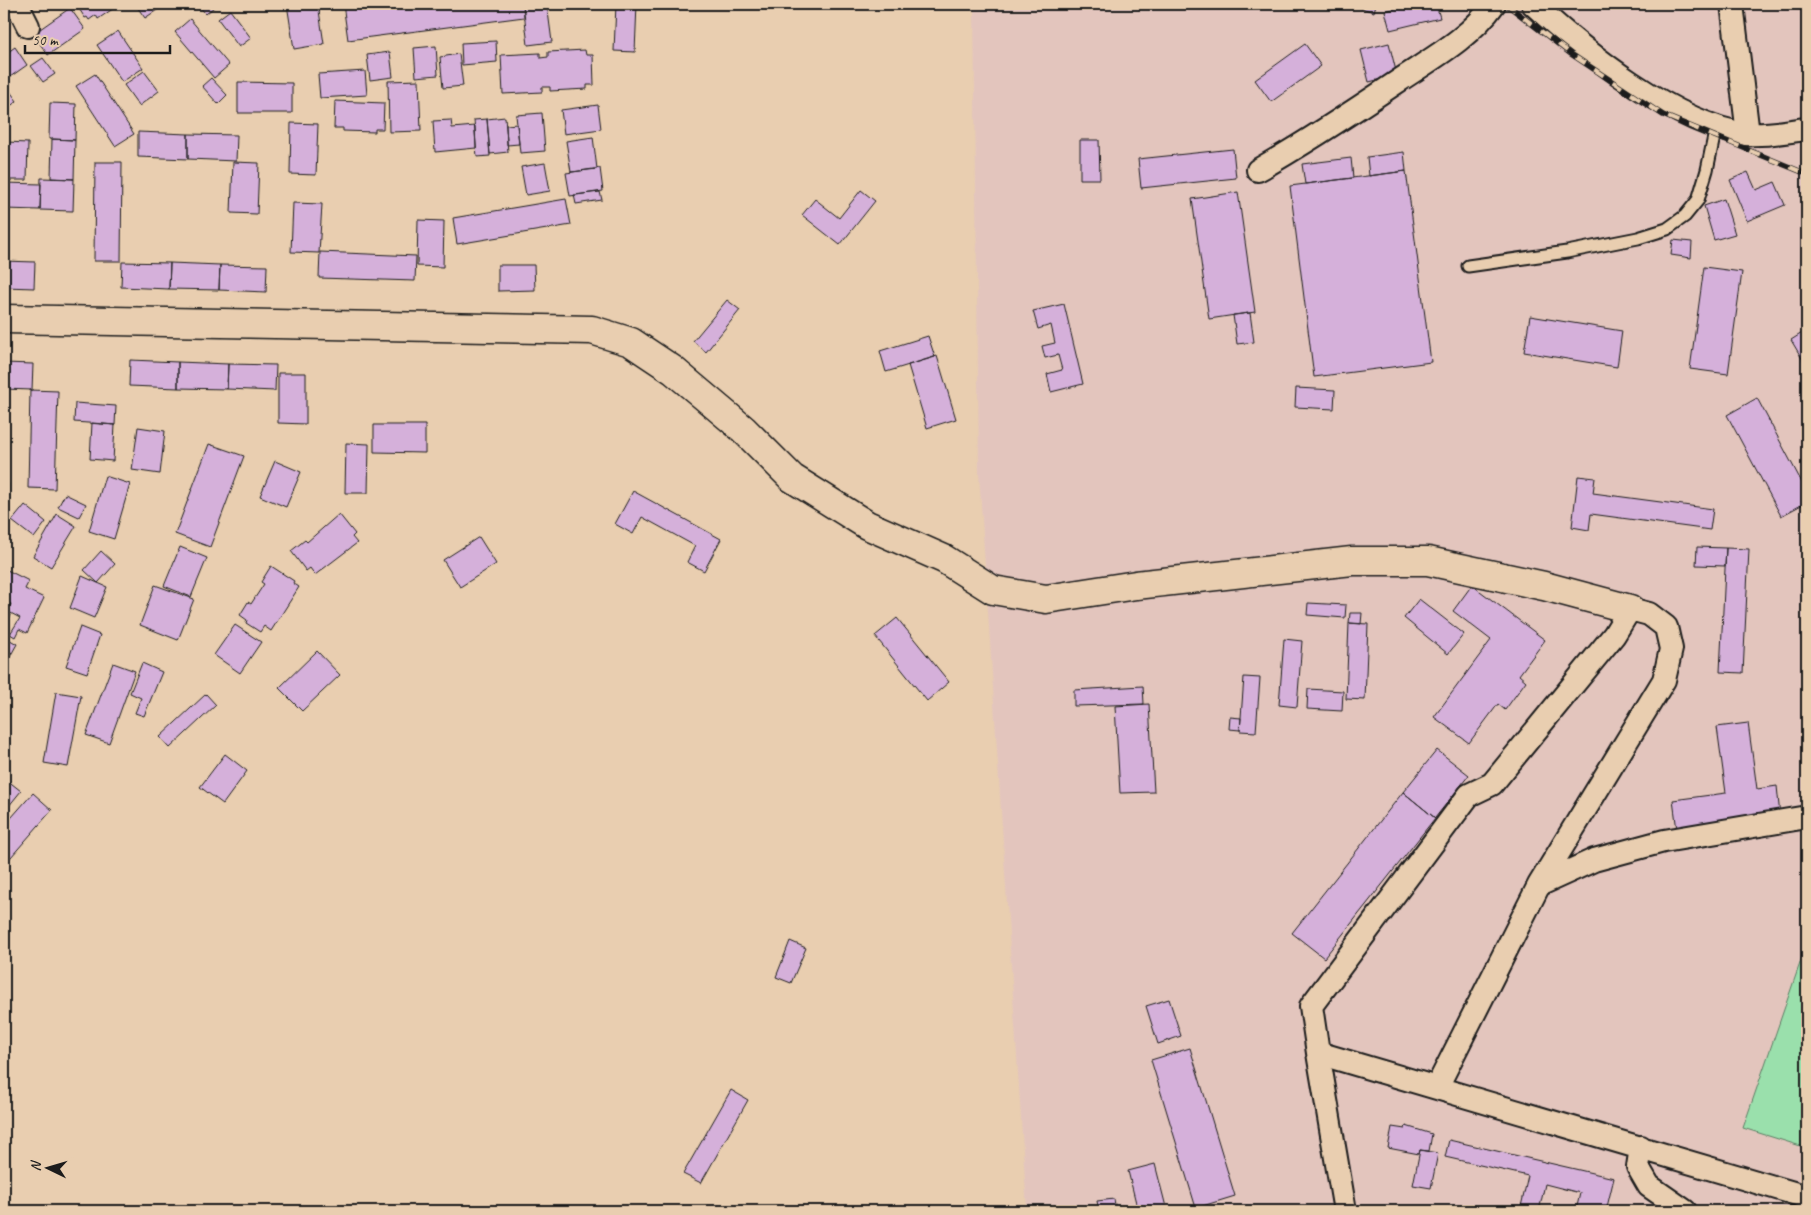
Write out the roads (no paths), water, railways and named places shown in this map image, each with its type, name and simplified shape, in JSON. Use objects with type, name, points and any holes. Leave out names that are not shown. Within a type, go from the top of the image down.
[{"type":"street","points":[[17,4],[28,26]]},
{"type":"street","points":[[1258,170],[1302,145],[1455,43],[1485,17],[1494,4]]},
{"type":"street","points":[[1533,4],[1566,34],[1602,62],[1676,108],[1716,128],[1748,134],[1807,129]]},
{"type":"street","points":[[1732,4],[1748,134]]},
{"type":"street","points":[[4,319],[592,330],[632,342],[673,370],[743,429],[792,478],[867,525],[944,559],[993,590],[1046,599],[1136,585],[1352,561],[1428,561],[1544,586],[1649,614],[1666,627],[1671,649],[1664,680],[1612,768],[1539,884],[1437,1087]]},
{"type":"street","points":[[1345,1211],[1311,1006],[1469,795],[1492,784],[1614,635],[1630,609]]},
{"type":"street","points":[[1539,884],[1594,860],[1664,840],[1807,817]]},
{"type":"street","points":[[1318,1053],[1807,1197]]},
{"type":"street","points":[[1641,1147],[1638,1167],[1650,1186],[1685,1211]]},
{"type":"lane","points":[[1468,266],[1567,252],[1638,238],[1667,229],[1685,216],[1698,200],[1716,128]]},
{"type":"railway","points":[[1506,4],[1571,54],[1663,115],[1807,174]]}]
